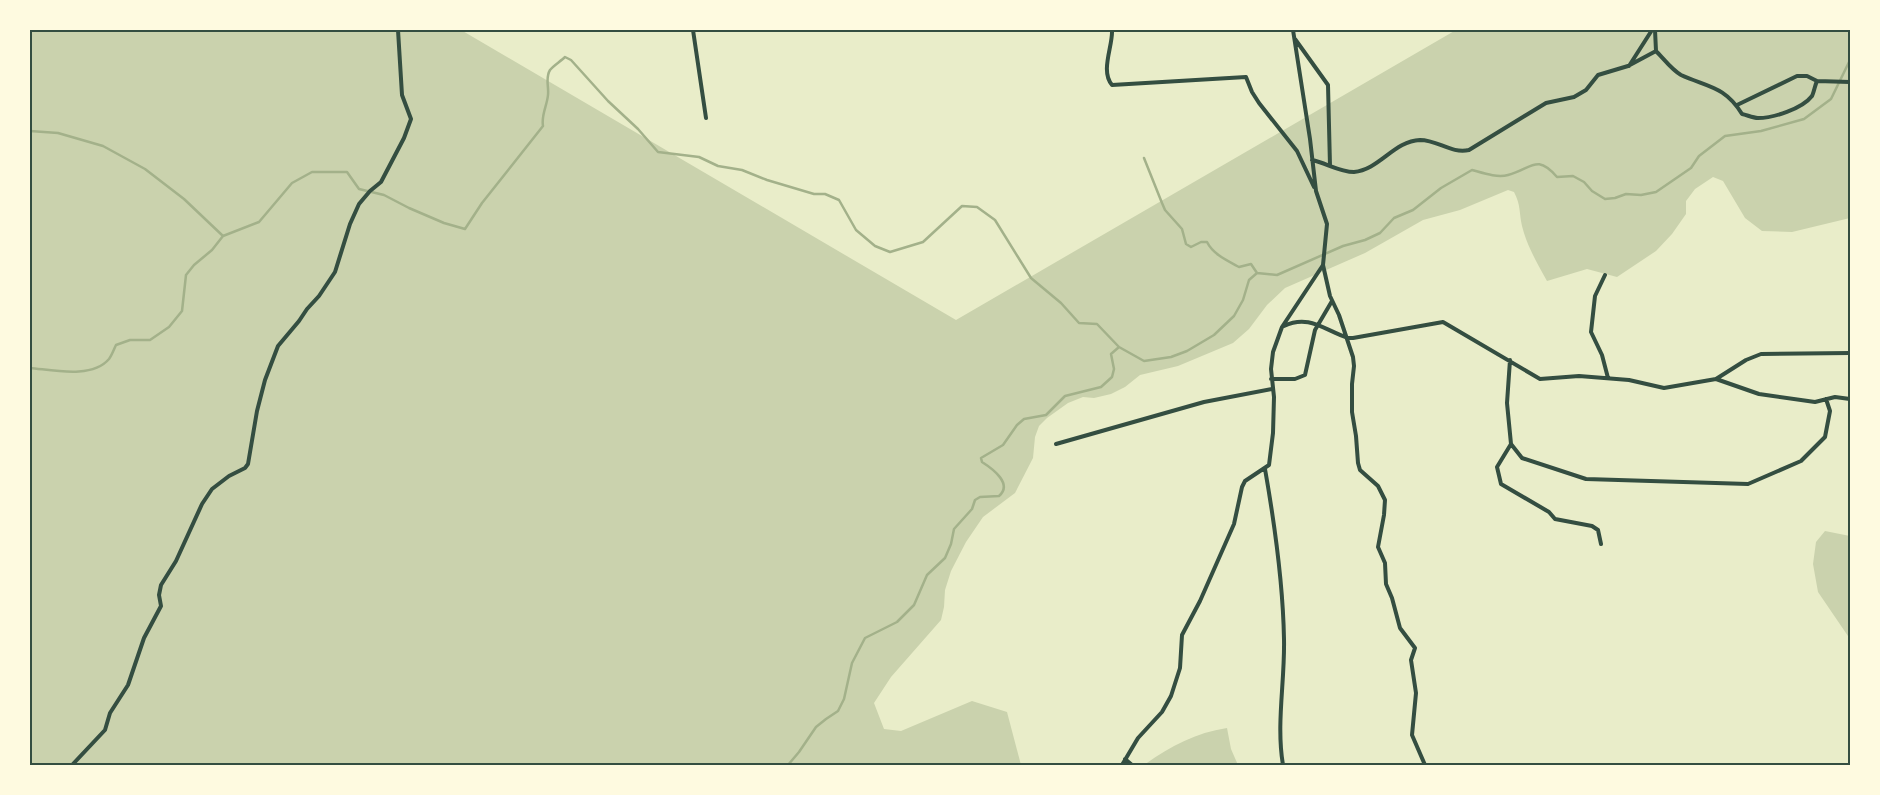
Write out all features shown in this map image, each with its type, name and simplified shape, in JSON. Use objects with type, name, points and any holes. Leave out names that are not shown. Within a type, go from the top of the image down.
[{"type":"street","points":[[72,765],[105,730],[110,713],[128,685],[144,638],[161,606],[159,595],[161,585],[176,561],[202,504],[212,489],[229,476],[245,468],[248,464],[263,388],[278,346],[319,296],[335,272],[344,240],[359,204],[381,182],[404,138],[411,119],[402,95],[398,30]]},
{"type":"street","points":[[693,30],[706,118]]},
{"type":"street","points":[[1112,30],[1107,60],[1109,81],[1112,85],[1246,76],[1252,92],[1259,103],[1297,151],[1316,191],[1327,224],[1322,265],[1332,301],[1348,338],[1354,366],[1352,402],[1358,463],[1360,470],[1378,486],[1385,500],[1378,547],[1385,563],[1386,584],[1400,628],[1415,648],[1411,660],[1416,693],[1412,735],[1425,765]]},
{"type":"street","points":[[1293,30],[1316,191]]},
{"type":"street","points":[[1654,30],[1656,51],[1680,74],[1708,84],[1722,92],[1736,105],[1742,114],[1756,118],[1769,117],[1786,112],[1812,96],[1817,80]]},
{"type":"street","points":[[1628,66],[1654,30]]},
{"type":"street","points":[[1294,39],[1328,85],[1330,166]]},
{"type":"street","points":[[1312,160],[1354,172],[1375,164],[1400,147],[1418,140],[1432,141],[1459,152],[1469,150],[1546,103],[1574,97],[1586,90],[1598,75],[1628,66],[1656,51]]},
{"type":"street","points":[[1736,105],[1797,76],[1807,76],[1817,80],[1850,82]]},
{"type":"street","points":[[1122,765],[1138,738],[1166,706],[1180,668],[1182,635],[1200,601],[1234,524],[1242,487],[1245,481],[1269,465],[1274,404],[1271,379],[1273,352],[1282,327],[1322,265]]},
{"type":"street","points":[[1605,275],[1595,296],[1591,332],[1602,355],[1608,378]]},
{"type":"street","points":[[1271,379],[1295,379],[1305,374],[1317,325],[1332,301]]},
{"type":"street","points":[[1282,327],[1301,320],[1348,338],[1443,322],[1540,379],[1579,376],[1608,378],[1629,380],[1664,388],[1716,379],[1746,360],[1761,354],[1850,353]]},
{"type":"street","points":[[1510,360],[1507,403],[1512,444],[1522,458],[1586,479],[1748,484],[1800,461],[1825,437],[1830,412],[1826,399]]},
{"type":"street","points":[[1716,379],[1759,394],[1815,402],[1835,397],[1850,399]]},
{"type":"street","points":[[1056,444],[1204,402],[1272,388]]},
{"type":"street","points":[[1512,444],[1497,467],[1501,484],[1549,512],[1555,519],[1592,526],[1598,530],[1601,544]]},
{"type":"street","points":[[1265,469],[1276,534],[1283,602],[1284,650],[1281,733],[1283,765]]},
{"type":"street","points":[[1125,759],[1132,765]]},
{"type":"green space","points":[[30,30],[461,30],[956,320],[1456,30],[1850,30],[1850,218],[1792,232],[1762,231],[1745,218],[1723,181],[1713,177],[1695,189],[1686,201],[1686,214],[1672,234],[1656,251],[1617,277],[1587,269],[1547,281],[1527,240],[1514,192],[1508,190],[1460,210],[1423,220],[1365,253],[1285,288],[1267,305],[1249,329],[1233,343],[1178,366],[1140,375],[1125,387],[1111,394],[1094,398],[1083,397],[1068,403],[1039,426],[1035,437],[1033,458],[1015,493],[983,517],[966,542],[951,571],[945,590],[941,620],[891,677],[874,703],[884,729],[901,731],[972,701],[1007,712],[1021,765],[30,765]]},
{"type":"green space","points":[[1825,531],[1850,536],[1850,639],[1818,592],[1813,564],[1816,542]]},
{"type":"green space","points":[[1227,728],[1231,749],[1238,765],[1144,765],[1184,741],[1204,733]]},
{"type":"waterway","points":[[30,131],[58,133],[103,146],[145,169],[184,199],[223,236],[259,222],[292,183],[312,172],[347,172],[359,189],[384,195],[444,223],[465,229],[482,203],[543,126],[548,95],[547,79],[551,68],[565,57],[571,60],[658,152],[699,157],[718,166],[742,170],[767,180],[814,194],[825,194],[839,200],[856,230],[875,246],[890,252],[923,242],[962,206],[977,207],[995,220],[1031,278],[1061,303],[1079,323],[1097,324],[1119,347],[1144,361],[1171,357],[1187,351],[1214,335],[1234,316],[1243,300],[1249,280],[1257,273],[1277,275],[1343,246],[1365,240],[1380,233],[1394,218],[1413,210],[1441,188],[1472,170],[1490,175],[1504,176],[1539,164],[1550,170],[1557,177],[1573,176],[1584,182],[1592,191],[1605,199],[1626,194],[1641,195],[1656,192],[1691,168],[1699,156],[1725,136],[1761,131],[1804,119],[1831,99],[1850,60]]},
{"type":"waterway","points":[[1144,158],[1165,210],[1182,229],[1186,244],[1191,247],[1201,242],[1207,242],[1216,253],[1225,259],[1239,267],[1251,264],[1257,273]]},
{"type":"waterway","points":[[30,368],[72,372],[93,369],[109,359],[116,345],[130,340],[150,340],[169,327],[182,311],[186,275],[194,265],[212,250],[223,236]]},
{"type":"waterway","points":[[788,765],[816,727],[838,711],[844,699],[852,663],[865,638],[897,622],[914,605],[927,575],[945,558],[951,544],[954,529],[972,509],[975,500],[980,497],[999,496],[1003,491],[1003,482],[1000,477],[982,462],[981,458],[1003,445],[1017,425],[1024,419],[1046,415],[1065,396],[1101,387],[1112,377],[1114,369],[1111,354],[1119,347]]}]
